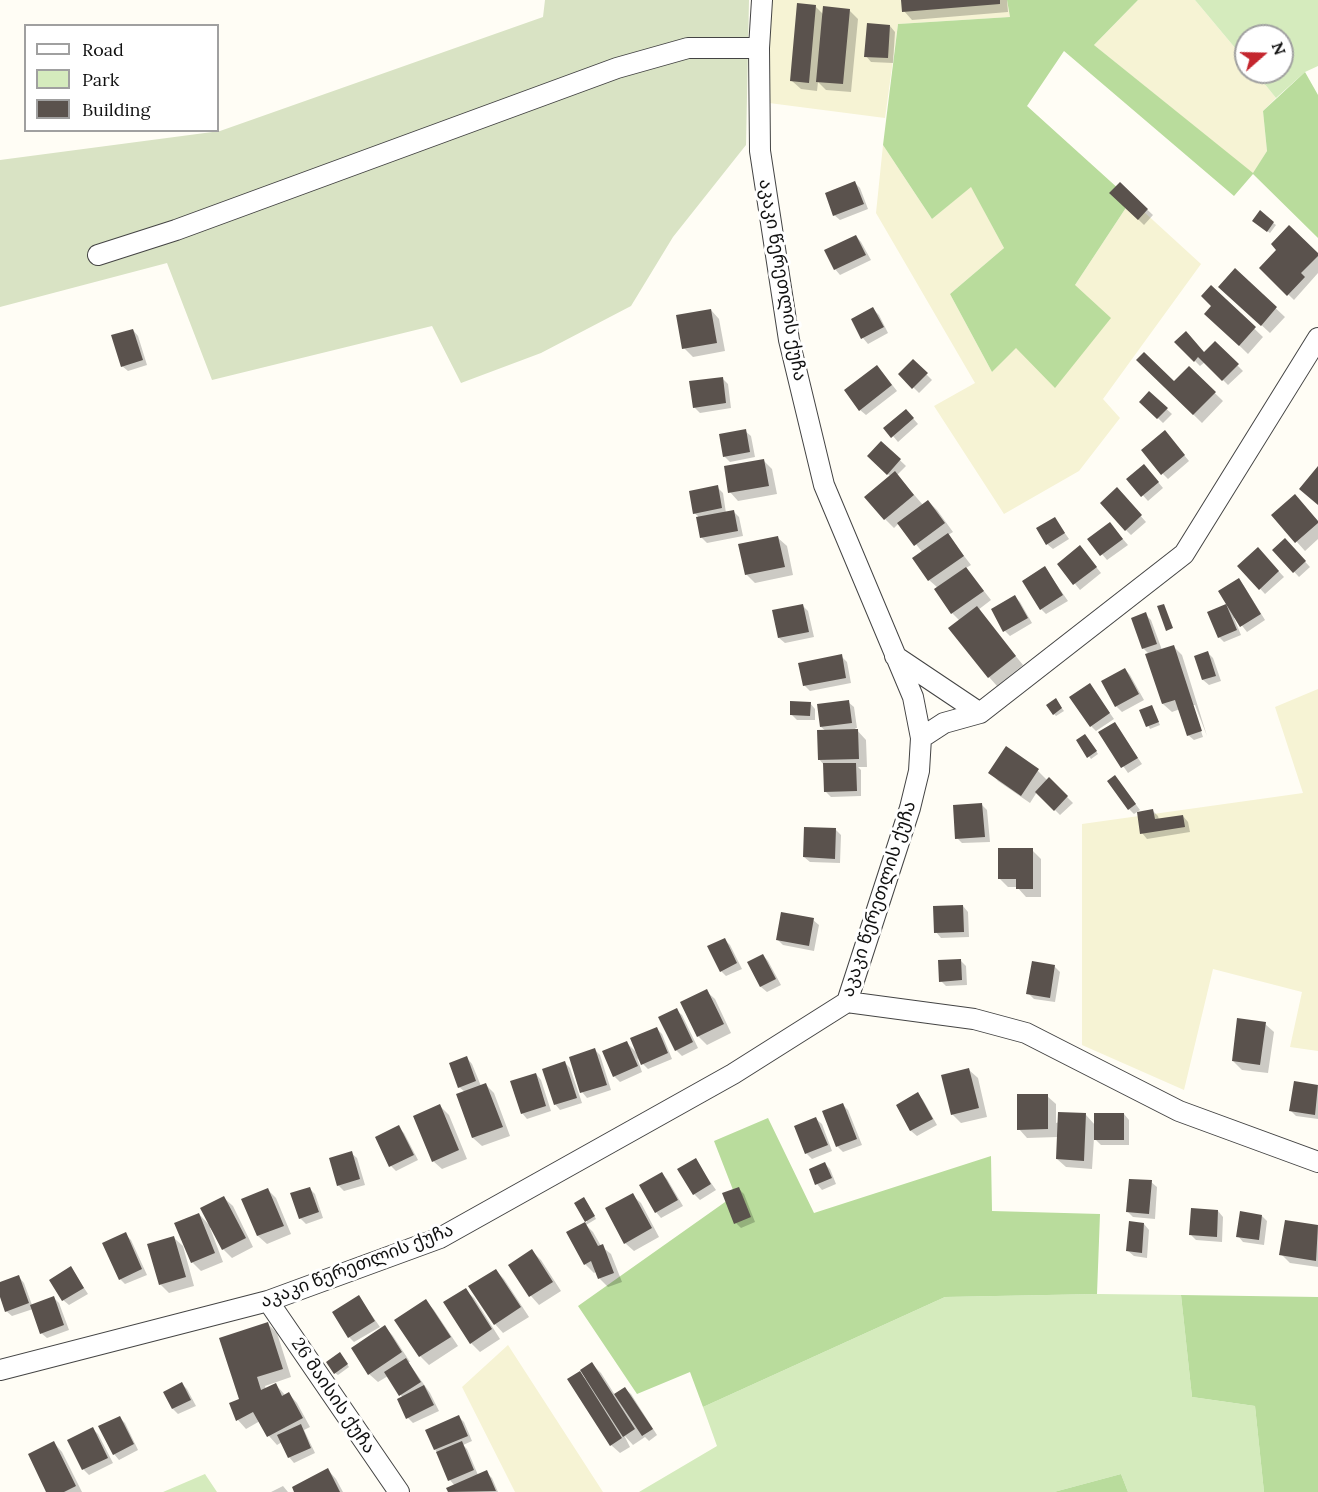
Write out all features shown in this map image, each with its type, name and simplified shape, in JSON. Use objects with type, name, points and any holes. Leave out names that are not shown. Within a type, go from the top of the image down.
[{"type":"street","name":"აკაკი წერეთლის ქუჩა","points":[[0,1370],[268,1301],[440,1238],[733,1074],[847,1002],[910,808],[920,771],[921,738],[913,697],[824,485],[789,340],[760,151],[759,48],[762,0]]},
{"type":"street","points":[[98,255],[176,230],[617,68],[688,48],[759,48]]},
{"type":"street","points":[[921,738],[944,723],[980,713],[1184,554],[1318,338]]},
{"type":"street","points":[[895,656],[980,713]]},
{"type":"street","points":[[847,1002],[974,1019],[1026,1033],[1179,1111],[1318,1162]]},
{"type":"street","name":"26 მაისის ქუჩა","points":[[268,1301],[399,1492]]},
{"type":"shaded area","points":[[770,0],[1007,0],[1010,17],[898,24],[885,118],[769,103]]},
{"type":"shaded area","points":[[1138,0],[1195,0],[1234,47],[1234,84],[1265,84],[1276,98],[1263,111],[1267,151],[1253,174],[1094,45]]},
{"type":"shaded area","points":[[883,145],[932,219],[971,186],[1004,248],[950,294],[992,372],[1075,285],[1131,200],[1201,264],[1103,399],[1120,418],[1079,471],[1004,514],[934,406],[975,383],[876,213]]},
{"type":"shaded area","points":[[1318,689],[1318,1051],[1290,1047],[1302,992],[1213,969],[1184,1090],[1082,1045],[1082,824],[1303,793],[1275,707]]},
{"type":"shaded area","points":[[508,1345],[603,1492],[515,1492],[462,1387]]},
{"type":"green space","points":[[545,0],[749,0],[746,145],[673,237],[631,306],[541,353],[461,383],[432,326],[212,380],[167,263],[0,307],[0,160],[219,132],[543,17]]},
{"type":"green space","points":[[1007,0],[1138,0],[1094,45],[1253,173],[1267,151],[1263,111],[1305,72],[1318,95],[1318,238],[1253,174],[1234,196],[1064,51],[1027,106],[1131,200],[1075,285],[1111,318],[1055,388],[1016,348],[992,372],[950,294],[1004,248],[971,187],[932,219],[883,145],[898,24],[1010,17]]},
{"type":"green space","points":[[1195,0],[1318,0],[1318,66],[1305,72],[1294,82],[1294,24],[1234,24],[1234,47]]},
{"type":"green space","points":[[1265,84],[1292,84],[1276,98]]},
{"type":"green space","points":[[768,1118],[814,1213],[991,1156],[992,1211],[1100,1214],[1097,1294],[945,1297],[703,1407],[690,1372],[637,1394],[578,1306],[735,1195],[714,1141]]},
{"type":"green space","points":[[1181,1295],[1192,1397],[1255,1406],[1264,1492],[1128,1492],[1121,1474],[1054,1492],[639,1492],[717,1446],[703,1407],[945,1297]]},
{"type":"green space","points":[[1181,1295],[1318,1297],[1318,1492],[1264,1492],[1255,1406],[1192,1397]]},
{"type":"green space","points":[[205,1474],[217,1492],[163,1492]]},
{"type":"green space","points":[[1121,1474],[1128,1492],[1054,1492]]},
{"type":"building","points":[[901,0],[1000,0],[1000,4],[902,12]]},
{"type":"building","points":[[797,3],[816,5],[809,83],[790,81]]},
{"type":"building","points":[[823,6],[850,9],[843,84],[816,82]]},
{"type":"building","points":[[867,23],[890,25],[888,58],[864,57]]},
{"type":"building","points":[[855,181],[864,204],[833,216],[825,193]]},
{"type":"building","points":[[1120,182],[1148,209],[1138,220],[1109,193]]},
{"type":"building","points":[[1260,210],[1274,222],[1267,232],[1252,221]]},
{"type":"building","points":[[1289,225],[1318,253],[1318,256],[1301,273],[1305,277],[1287,296],[1259,268],[1276,250],[1271,244]]},
{"type":"building","points":[[856,235],[866,255],[834,270],[824,250]]},
{"type":"building","points":[[1235,268],[1277,307],[1261,326],[1218,287]]},
{"type":"building","points":[[1211,285],[1256,327],[1239,346],[1204,314],[1211,306],[1201,296]]},
{"type":"building","points":[[873,307],[884,327],[861,339],[851,319]]},
{"type":"building","points":[[711,309],[717,343],[682,349],[676,315]]},
{"type":"building","points":[[133,329],[143,360],[121,367],[111,335]]},
{"type":"building","points":[[1186,331],[1204,352],[1215,341],[1239,364],[1222,381],[1198,357],[1194,362],[1174,342]]},
{"type":"building","points":[[1144,352],[1174,381],[1189,366],[1216,392],[1193,415],[1136,360]]},
{"type":"building","points":[[913,359],[928,373],[912,389],[898,374]]},
{"type":"building","points":[[877,365],[892,385],[859,411],[844,390]]},
{"type":"building","points":[[723,377],[726,403],[693,408],[689,381]]},
{"type":"building","points":[[1149,391],[1168,408],[1157,419],[1139,402]]},
{"type":"building","points":[[906,409],[914,418],[891,438],[883,428]]},
{"type":"building","points":[[746,429],[750,452],[723,457],[719,434]]},
{"type":"building","points":[[1165,430],[1185,455],[1161,475],[1141,450]]},
{"type":"building","points":[[881,441],[901,459],[887,475],[867,456]]},
{"type":"building","points":[[764,459],[769,486],[728,493],[724,466]]},
{"type":"building","points":[[1144,464],[1159,482],[1141,497],[1126,479]]},
{"type":"building","points":[[1318,466],[1318,505],[1299,489]]},
{"type":"building","points":[[895,471],[914,495],[884,520],[864,497]]},
{"type":"building","points":[[718,485],[722,508],[693,514],[689,491]]},
{"type":"building","points":[[1117,487],[1142,515],[1125,531],[1100,503]]},
{"type":"building","points":[[1295,494],[1318,523],[1295,543],[1271,515]]},
{"type":"building","points":[[928,500],[945,523],[914,546],[897,523]]},
{"type":"building","points":[[734,510],[738,531],[700,538],[696,517]]},
{"type":"building","points":[[1055,517],[1065,533],[1046,545],[1036,528]]},
{"type":"building","points":[[1110,522],[1123,539],[1100,556],[1087,539]]},
{"type":"building","points":[[948,533],[964,556],[928,581],[912,558]]},
{"type":"building","points":[[778,536],[785,567],[745,575],[738,544]]},
{"type":"building","points":[[1285,538],[1306,561],[1293,573],[1272,550]]},
{"type":"building","points":[[1080,545],[1097,567],[1073,585],[1057,564]]},
{"type":"building","points":[[1258,547],[1279,571],[1259,590],[1237,566]]},
{"type":"building","points":[[1045,566],[1063,595],[1040,610],[1022,581]]},
{"type":"building","points":[[966,567],[984,591],[951,614],[934,589]]},
{"type":"building","points":[[1239,578],[1261,614],[1240,627],[1218,591]]},
{"type":"building","points":[[1015,595],[1028,618],[1003,632],[991,609]]},
{"type":"building","points":[[803,604],[809,632],[778,638],[772,610]]},
{"type":"building","points":[[1164,604],[1173,628],[1166,631],[1157,606]]},
{"type":"building","points":[[1226,604],[1237,630],[1218,638],[1207,612]]},
{"type":"building","points":[[977,606],[1016,656],[988,678],[948,628]]},
{"type":"building","points":[[1146,612],[1157,644],[1142,649],[1131,618]]},
{"type":"building","points":[[1174,645],[1202,731],[1187,736],[1175,700],[1162,704],[1145,654]]},
{"type":"building","points":[[1208,651],[1216,676],[1202,680],[1194,656]]},
{"type":"building","points":[[842,654],[846,678],[803,686],[798,663]]},
{"type":"building","points":[[1125,668],[1139,694],[1115,707],[1101,681]]},
{"type":"building","points":[[1090,683],[1110,713],[1090,727],[1069,697]]},
{"type":"building","points":[[1056,698],[1062,708],[1053,715],[1046,705]]},
{"type":"building","points":[[849,700],[852,723],[820,727],[817,704]]},
{"type":"building","points":[[790,701],[811,702],[810,716],[790,715]]},
{"type":"building","points":[[1152,705],[1159,722],[1146,727],[1139,710]]},
{"type":"building","points":[[1115,722],[1138,758],[1121,768],[1098,732]]},
{"type":"building","points":[[858,729],[859,759],[818,760],[817,730]]},
{"type":"building","points":[[1085,734],[1097,751],[1087,758],[1076,740]]},
{"type":"building","points":[[1006,746],[1039,769],[1021,796],[988,773]]},
{"type":"building","points":[[823,763],[856,763],[857,791],[824,792]]},
{"type":"building","points":[[1115,775],[1136,804],[1128,810],[1107,781]]},
{"type":"building","points":[[1049,777],[1068,796],[1054,811],[1035,792]]},
{"type":"building","points":[[982,803],[985,837],[955,839],[953,805]]},
{"type":"building","points":[[1153,809],[1155,819],[1183,815],[1185,827],[1140,834],[1137,812]]},
{"type":"building","points":[[804,827],[836,828],[835,859],[803,857]]},
{"type":"building","points":[[998,848],[1033,848],[1033,889],[1016,889],[1016,879],[998,879]]},
{"type":"building","points":[[963,905],[964,932],[934,933],[933,906]]},
{"type":"building","points":[[781,912],[814,918],[809,946],[776,940]]},
{"type":"building","points":[[725,938],[737,963],[720,972],[707,946]]},
{"type":"building","points":[[763,954],[776,979],[760,987],[747,962]]},
{"type":"building","points":[[961,959],[962,980],[939,982],[938,960]]},
{"type":"building","points":[[1032,961],[1055,965],[1050,998],[1026,994]]},
{"type":"building","points":[[707,989],[724,1024],[697,1037],[680,1002]]},
{"type":"building","points":[[677,1008],[693,1042],[675,1051],[658,1017]]},
{"type":"building","points":[[1237,1018],[1266,1022],[1260,1065],[1232,1061]]},
{"type":"building","points":[[657,1027],[668,1053],[641,1065],[630,1038]]},
{"type":"building","points":[[627,1041],[638,1066],[613,1077],[602,1051]]},
{"type":"building","points":[[595,1048],[607,1085],[580,1093],[569,1057]]},
{"type":"building","points":[[467,1056],[476,1081],[458,1088],[449,1063]]},
{"type":"building","points":[[565,1061],[577,1098],[554,1105],[542,1069]]},
{"type":"building","points":[[969,1068],[979,1108],[951,1115],[941,1075]]},
{"type":"building","points":[[536,1073],[546,1106],[521,1114],[510,1081]]},
{"type":"building","points":[[1294,1081],[1318,1085],[1315,1115],[1289,1111]]},
{"type":"building","points":[[486,1083],[503,1127],[472,1138],[456,1094]]},
{"type":"building","points":[[918,1092],[933,1119],[910,1131],[896,1105]]},
{"type":"building","points":[[1017,1094],[1048,1094],[1048,1129],[1017,1130]]},
{"type":"building","points":[[843,1103],[857,1139],[836,1147],[822,1111]]},
{"type":"building","points":[[440,1104],[459,1150],[432,1162],[413,1116]]},
{"type":"building","points":[[1058,1112],[1086,1113],[1084,1161],[1056,1159]]},
{"type":"building","points":[[1094,1113],[1124,1113],[1124,1140],[1094,1140]]},
{"type":"building","points":[[816,1117],[828,1145],[805,1154],[794,1126]]},
{"type":"building","points":[[399,1125],[414,1155],[389,1167],[375,1137]]},
{"type":"building","points":[[352,1151],[360,1179],[337,1186],[329,1158]]},
{"type":"building","points":[[696,1158],[711,1184],[693,1195],[677,1169]]},
{"type":"building","points":[[825,1162],[832,1178],[815,1185],[809,1169]]},
{"type":"building","points":[[662,1172],[678,1200],[655,1213],[639,1185]]},
{"type":"building","points":[[1129,1179],[1152,1180],[1149,1214],[1126,1212]]},
{"type":"building","points":[[310,1187],[319,1212],[299,1219],[290,1193]]},
{"type":"building","points":[[739,1187],[751,1217],[734,1224],[722,1193]]},
{"type":"building","points":[[268,1188],[284,1226],[257,1236],[241,1199]]},
{"type":"building","points":[[633,1193],[652,1228],[624,1244],[605,1208]]},
{"type":"building","points":[[224,1196],[246,1238],[222,1250],[200,1208]]},
{"type":"building","points":[[584,1197],[595,1216],[585,1222],[574,1203]]},
{"type":"building","points":[[1191,1208],[1218,1210],[1217,1237],[1189,1235]]},
{"type":"building","points":[[1240,1211],[1262,1215],[1259,1240],[1236,1237]]},
{"type":"building","points":[[199,1213],[215,1253],[191,1263],[174,1223]]},
{"type":"building","points":[[1285,1220],[1318,1225],[1316,1261],[1279,1255]]},
{"type":"building","points":[[1129,1221],[1144,1223],[1142,1253],[1126,1251]]},
{"type":"building","points":[[585,1222],[598,1246],[603,1244],[614,1273],[598,1279],[591,1261],[584,1265],[566,1232]]},
{"type":"building","points":[[126,1232],[142,1269],[119,1280],[102,1243]]},
{"type":"building","points":[[174,1236],[186,1277],[159,1285],[147,1244]]},
{"type":"building","points":[[532,1249],[553,1282],[529,1297],[508,1265]]},
{"type":"building","points":[[71,1266],[84,1288],[62,1301],[49,1280]]},
{"type":"building","points":[[496,1269],[521,1307],[494,1325],[468,1286]]},
{"type":"building","points":[[19,1275],[29,1303],[5,1312],[0,1297],[0,1282]]},
{"type":"building","points":[[466,1288],[492,1329],[470,1344],[443,1302]]},
{"type":"building","points":[[359,1295],[375,1321],[348,1338],[332,1312]]},
{"type":"building","points":[[54,1296],[64,1325],[40,1334],[30,1305]]},
{"type":"building","points":[[426,1299],[451,1337],[419,1357],[394,1320]]},
{"type":"building","points":[[268,1322],[283,1369],[257,1377],[261,1390],[276,1383],[282,1396],[289,1392],[303,1418],[267,1437],[253,1412],[236,1421],[229,1403],[239,1399],[219,1338]]},
{"type":"building","points":[[385,1325],[402,1352],[368,1375],[351,1348]]},
{"type":"building","points":[[340,1352],[348,1364],[334,1374],[326,1362]]},
{"type":"building","points":[[406,1358],[421,1382],[399,1396],[384,1372]]},
{"type":"building","points":[[592,1362],[635,1429],[623,1437],[580,1370]]},
{"type":"building","points":[[580,1371],[622,1438],[610,1446],[567,1379]]},
{"type":"building","points":[[182,1382],[191,1400],[172,1409],[163,1392]]},
{"type":"building","points":[[424,1385],[434,1405],[406,1419],[397,1399]]},
{"type":"building","points":[[625,1387],[653,1429],[642,1436],[614,1394]]},
{"type":"building","points":[[459,1415],[468,1436],[434,1450],[425,1430]]},
{"type":"building","points":[[120,1416],[134,1444],[113,1455],[98,1426]]},
{"type":"building","points":[[301,1424],[311,1448],[288,1458],[277,1435]]},
{"type":"building","points":[[93,1427],[108,1458],[82,1470],[67,1440]]},
{"type":"building","points":[[54,1441],[76,1486],[64,1492],[46,1492],[28,1454]]},
{"type":"building","points":[[462,1441],[474,1470],[448,1481],[436,1452]]},
{"type":"building","points":[[328,1468],[340,1492],[294,1492],[292,1487]]},
{"type":"building","points":[[487,1470],[496,1491],[448,1492],[446,1488]]}]
